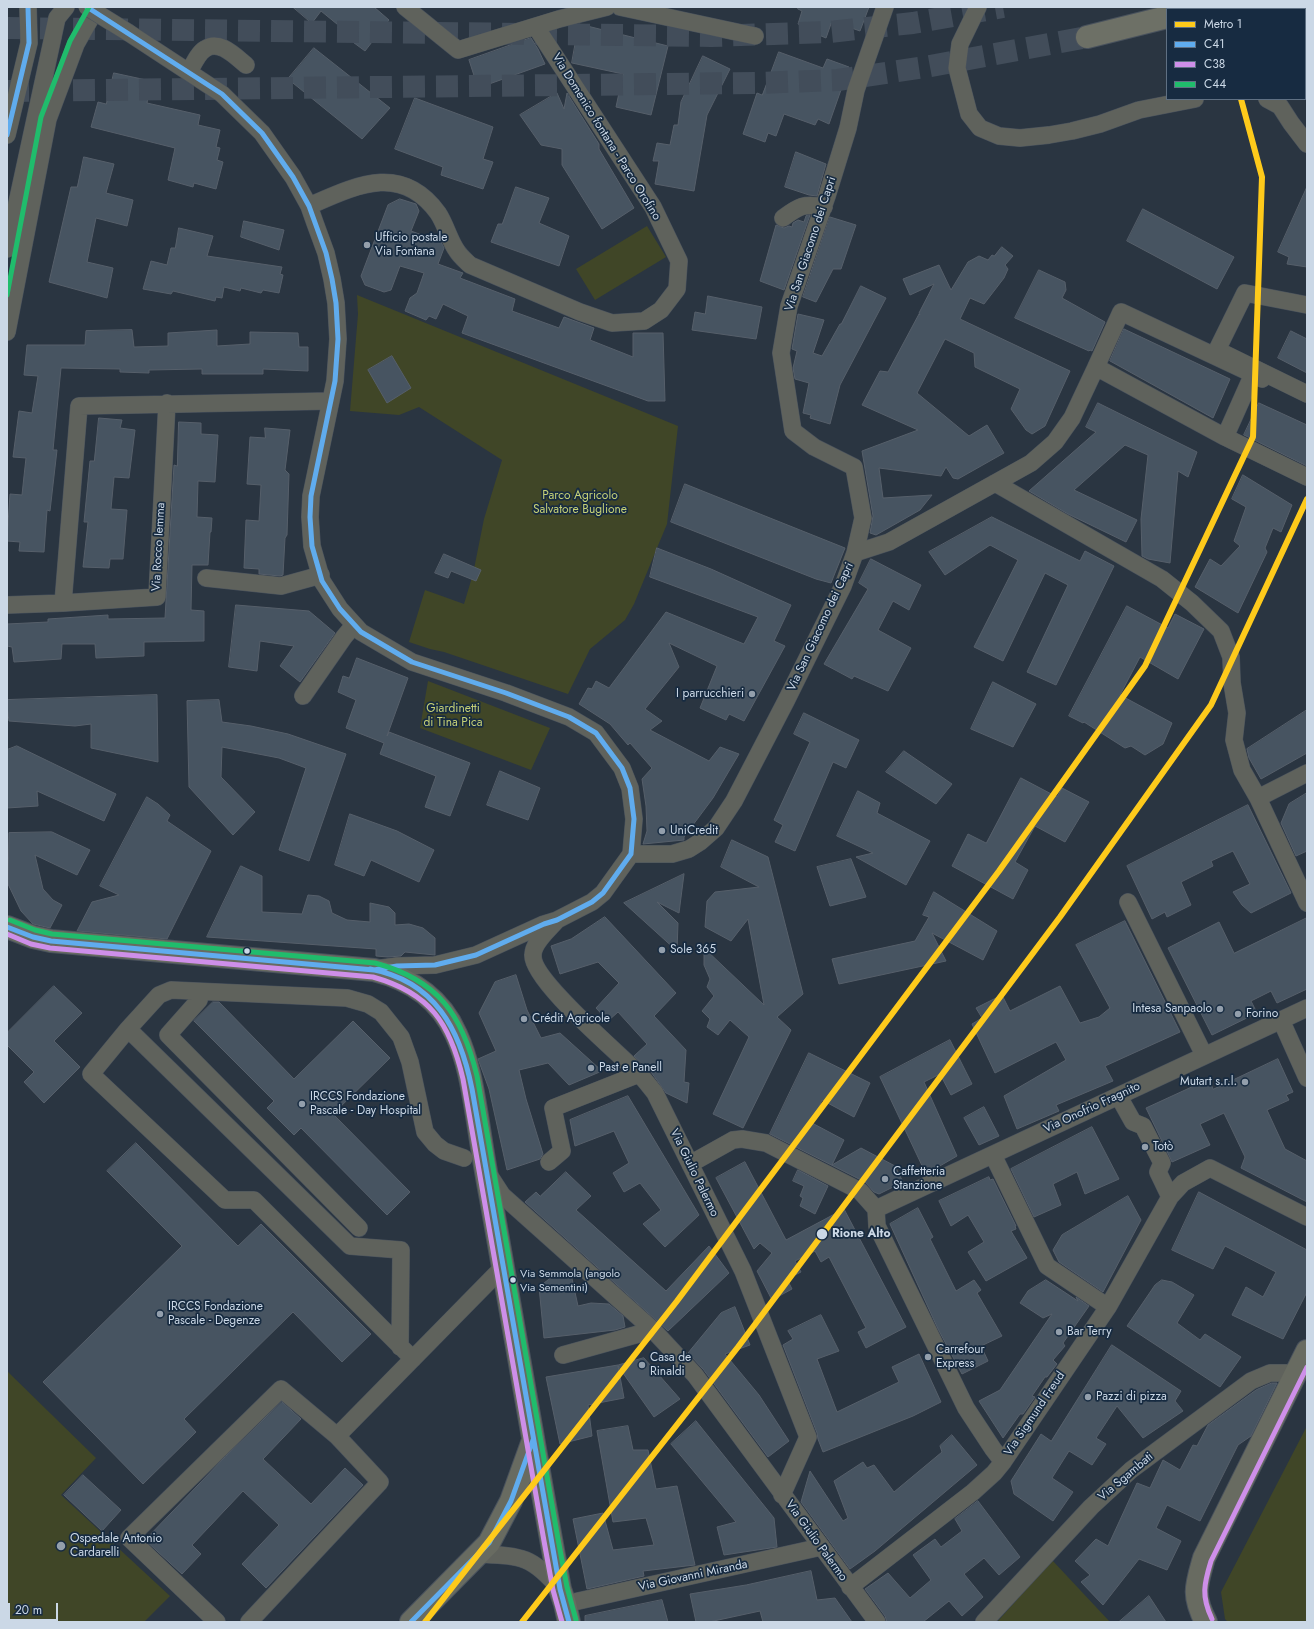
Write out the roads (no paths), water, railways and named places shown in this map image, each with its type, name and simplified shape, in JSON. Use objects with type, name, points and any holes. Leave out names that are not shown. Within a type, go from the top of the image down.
[{"type":"highway","points":[[1086,37],[1166,17]]},
{"type":"main road","points":[[7,927],[33,937],[51,941],[374,970],[392,974],[408,982],[427,995],[443,1011],[456,1033],[470,1073],[486,1171],[521,1363],[533,1440],[565,1605]]},
{"type":"main road","points":[[1206,1622],[1200,1610],[1196,1593],[1204,1558],[1307,1351]]},
{"type":"main road","points":[[412,1622],[489,1543],[511,1501],[533,1440]]},
{"type":"street","points":[[7,135],[29,43],[28,7]]},
{"type":"street","points":[[7,249],[57,18],[66,7]]},
{"type":"street","points":[[87,7],[129,32],[222,94],[262,133],[293,177],[309,206],[326,253],[336,303],[338,339],[335,381],[311,496],[310,517],[312,546],[322,581],[340,609],[361,632],[412,662],[506,693],[569,717],[596,733],[619,762],[630,788],[634,819],[631,854],[603,893],[592,902],[557,920],[544,924],[476,955],[435,965],[398,966],[374,970]]},
{"type":"street","points":[[8,323],[48,119],[76,44],[97,7]]},
{"type":"street","points":[[405,7],[458,50],[559,19],[607,7]]},
{"type":"street","points":[[620,7],[755,36]]},
{"type":"street","name":"Via San Giacomo dei Capri","points":[[631,854],[672,854],[689,849],[700,842],[716,828],[734,801],[786,701],[843,586],[855,553],[863,518],[854,468],[814,447],[793,431],[781,352],[789,306],[824,207],[848,128],[856,90],[884,7]]},
{"type":"street","points":[[978,7],[960,44],[957,68],[969,114],[980,128],[1000,136],[1020,138],[1049,135],[1100,124],[1139,110],[1190,100]]},
{"type":"street","name":"Via Domenico fontana - Parco Orofino","points":[[309,206],[349,189],[374,182],[403,185],[422,195],[438,214],[458,252],[470,265],[580,312],[612,323],[644,321],[661,310],[677,289],[680,261],[653,207],[536,27]]},
{"type":"street","points":[[189,72],[205,48],[216,45],[227,50],[246,65]]},
{"type":"street","points":[[1279,101],[1291,123],[1307,144]]},
{"type":"street","points":[[783,218],[795,209],[809,204],[824,207]]},
{"type":"street","points":[[1307,305],[1245,293],[1217,350],[1307,394]]},
{"type":"street","points":[[855,553],[889,542],[1031,463],[1055,442],[1072,418],[1121,312],[1307,400]]},
{"type":"street","points":[[1096,367],[1225,437],[1307,477]]},
{"type":"street","points":[[1225,437],[1253,374]]},
{"type":"street","points":[[62,603],[79,406],[331,400]]},
{"type":"street","name":"Via Rocco Iemma","points":[[7,605],[157,597],[167,404]]},
{"type":"street","points":[[995,482],[1162,579],[1192,603],[1221,631],[1231,656],[1232,682],[1237,713],[1234,740],[1242,770],[1258,798],[1307,903]]},
{"type":"street","points":[[206,578],[281,586],[321,575]]},
{"type":"street","points":[[303,696],[354,625]]},
{"type":"street","points":[[1258,798],[1307,773]]},
{"type":"street","points":[[1128,902],[1204,1055]]},
{"type":"street","name":"Via Giulio Palermo","points":[[557,920],[536,945],[533,955],[535,966],[552,989],[639,1074],[655,1093],[742,1271],[808,1436],[782,1495],[850,1587],[869,1618]]},
{"type":"street","points":[[412,1359],[254,1200],[225,1200],[91,1074],[128,1029],[159,995],[171,990],[347,998],[368,1004],[381,1012],[401,1037],[410,1062],[425,1132],[434,1144],[444,1151],[464,1158]]},
{"type":"street","points":[[201,992],[199,1000],[168,1035],[359,1228]]},
{"type":"street","name":"Via Onofrio Fragnito","points":[[876,1209],[1051,1127],[1119,1097],[1204,1055],[1307,1008]]},
{"type":"street","points":[[1281,1020],[1307,1078]]},
{"type":"street","points":[[128,1029],[350,1246],[401,1250],[400,1347]]},
{"type":"street","points":[[549,1162],[562,1151],[553,1108],[639,1074]]},
{"type":"street","points":[[1119,1097],[1133,1122],[1144,1126],[1162,1163],[1158,1172],[1170,1197]]},
{"type":"street","points":[[690,1164],[733,1140],[742,1139],[766,1143],[860,1191],[876,1209],[877,1226],[966,1408],[1003,1462]]},
{"type":"street","points":[[993,1155],[1048,1266],[1108,1307]]},
{"type":"street","name":"Via Sigmund Freud","points":[[850,1587],[973,1492],[994,1473],[1108,1307],[1170,1197],[1183,1183],[1210,1168],[1307,1217]]},
{"type":"street","points":[[486,1171],[502,1194],[653,1330],[695,1375],[782,1495]]},
{"type":"street","points":[[337,1436],[504,1266]]},
{"type":"street","points":[[563,1355],[653,1330]]},
{"type":"street","name":"Via Sgambati","points":[[984,1622],[1091,1507],[1131,1470],[1251,1381],[1270,1373],[1295,1373]]},
{"type":"street","points":[[218,1622],[129,1538],[281,1389],[337,1436],[380,1482],[249,1622]]},
{"type":"street","name":"Via Giovanni Miranda","points":[[565,1605],[821,1548]]},
{"type":"street","points":[[478,1554],[508,1555],[524,1558],[537,1565],[565,1605]]},
{"type":"tunnel","points":[[7,28],[711,36],[830,32],[913,23],[1003,7]]},
{"type":"tunnel","points":[[7,91],[756,83],[838,80],[925,67],[1087,37]]},
{"type":"metro line","name":"1","points":[[425,1622],[677,1301],[999,871],[1145,666],[1253,437],[1262,177],[1241,100]]},
{"type":"metro line","name":"1","points":[[522,1622],[738,1347],[1060,917],[1211,705],[1307,499]]},
{"type":"place","name":"Ufficio postale Via Fontana","points":[[367,245]]},
{"type":"place","name":"I parrucchieri","points":[[752,694]]},
{"type":"place","name":"UniCredit","points":[[662,831]]},
{"type":"place","name":"Sole 365","points":[[662,950]]},
{"type":"place","name":"Intesa Sanpaolo","points":[[1220,1009]]},
{"type":"place","name":"Forino","points":[[1238,1014]]},
{"type":"place","name":"Crédit Agricole","points":[[524,1019]]},
{"type":"place","name":"Past e Panell","points":[[591,1068]]},
{"type":"place","name":"Mutart s.r.l.","points":[[1245,1082]]},
{"type":"place","name":"IRCCS Fondazione Pascale - Day Hospital","points":[[302,1104]]},
{"type":"place","name":"Totò","points":[[1145,1147]]},
{"type":"place","name":"Caffetteria Stanzione","points":[[885,1179]]},
{"type":"place","name":"Rione Alto","points":[[822,1234]]},
{"type":"place","name":"Via Semmola (angolo Via Sementini)","points":[[513,1280]]},
{"type":"place","name":"IRCCS Fondazione Pascale - Degenze","points":[[160,1314]]},
{"type":"place","name":"Bar Terry","points":[[1059,1332]]},
{"type":"place","name":"Carrefour Express","points":[[928,1357]]},
{"type":"place","name":"Casa de Rinaldi","points":[[642,1365]]},
{"type":"place","name":"Pazzi di pizza","points":[[1088,1397]]},
{"type":"place","name":"Ospedale Antonio Cardarelli","points":[[61,1546]]},
{"type":"park label","name":"Parco Agricolo Salvatore Buglione","points":[[580,503]]},
{"type":"park label","name":"Giardinetti di Tina Pica","points":[[453,716]]}]
